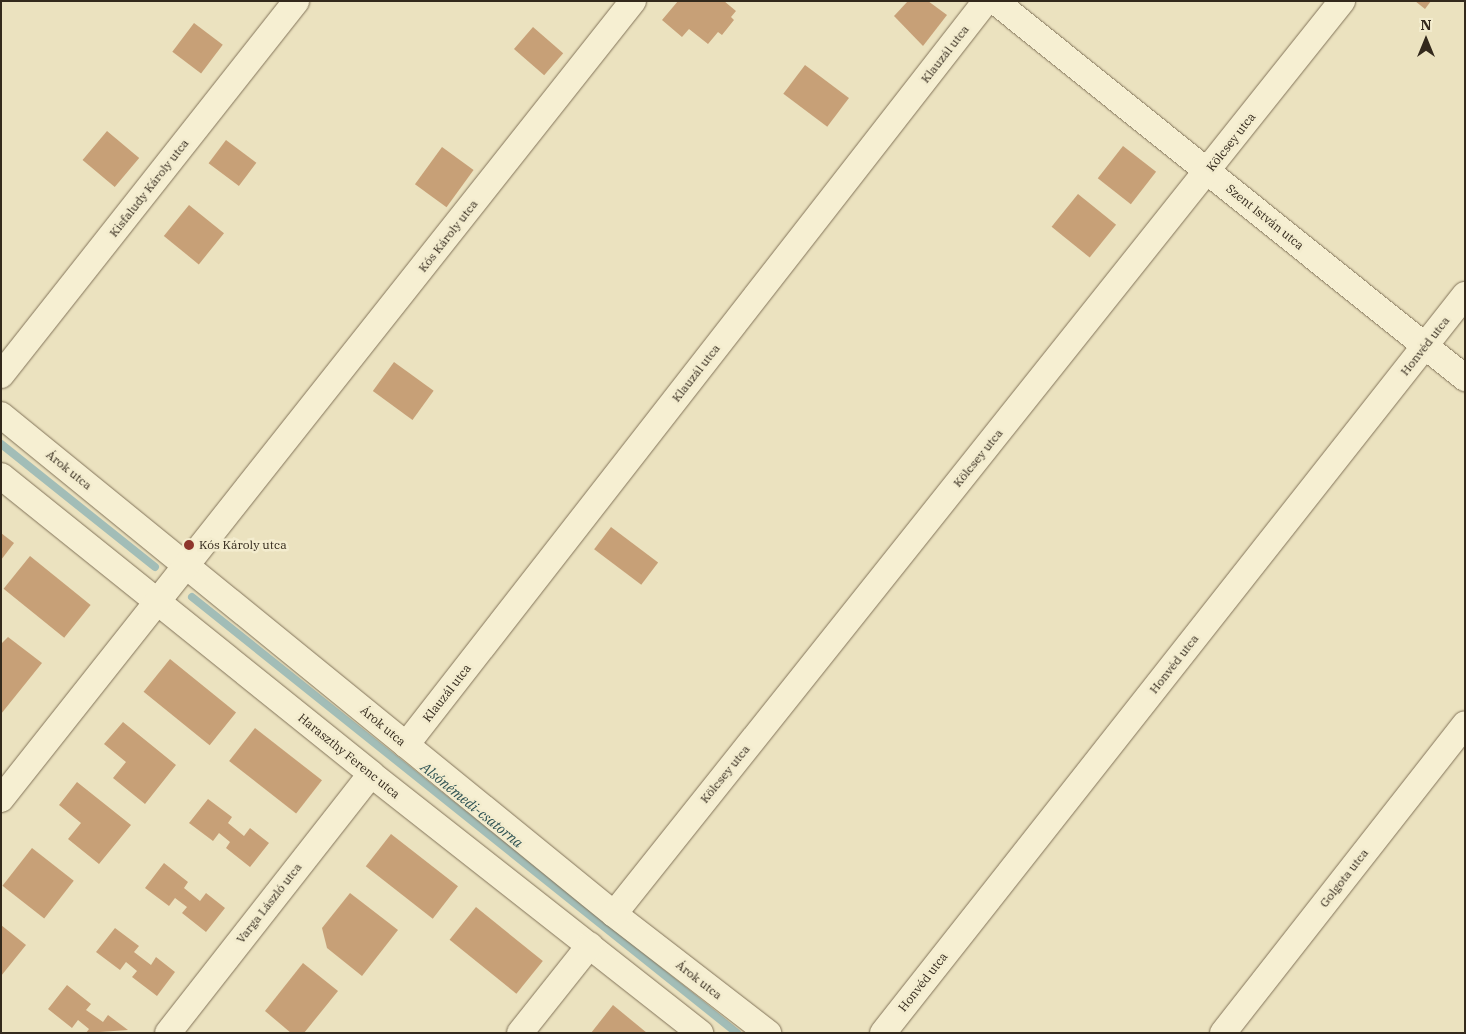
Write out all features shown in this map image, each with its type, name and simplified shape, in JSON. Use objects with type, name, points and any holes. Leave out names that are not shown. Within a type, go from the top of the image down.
[{"type":"street","name":"Kisfaludy Károly utca","points":[[1,375],[296,1]]},
{"type":"street","name":"Kós Károly utca","points":[[1,799],[156,602],[189,565],[633,1]]},
{"type":"street","name":"Klauzál utca","points":[[406,745],[986,1]]},
{"type":"street","name":"Szent István utca","points":[[995,1],[1465,378]]},
{"type":"street","name":"Kölcsey utca","points":[[614,914],[1342,1]]},
{"type":"street","name":"Honvéd utca","points":[[883,1033],[1465,295]]},
{"type":"street","name":"Árok utca","points":[[1,416],[189,565],[614,914],[768,1033]]},
{"type":"street","name":"Haraszthy Ferenc utca","points":[[1,476],[371,774],[700,1033]]},
{"type":"street","name":"Golgota utca","points":[[1223,1033],[1465,724]]},
{"type":"street","name":"Varga László utca","points":[[168,1033],[371,774]]},
{"type":"street","points":[[520,1033],[590,946]]},
{"type":"building","points":[[678,1],[724,1],[736,11],[731,17],[734,20],[722,35],[718,32],[708,44],[689,29],[682,37],[662,20]]},
{"type":"building","points":[[908,1],[928,1],[947,15],[923,46],[894,16]]},
{"type":"building","points":[[1415,1],[1431,1],[1425,9]]},
{"type":"building","points":[[194,23],[223,45],[201,73],[172,52]]},
{"type":"building","points":[[533,27],[563,53],[544,75],[514,49]]},
{"type":"building","points":[[805,65],[849,98],[827,127],[783,94]]},
{"type":"building","points":[[107,131],[139,158],[115,187],[83,160]]},
{"type":"building","points":[[226,140],[256,163],[239,186],[209,163]]},
{"type":"building","points":[[1123,146],[1156,172],[1131,204],[1098,178]]},
{"type":"building","points":[[442,147],[474,170],[447,207],[415,184]]},
{"type":"building","points":[[1078,194],[1116,225],[1090,257],[1052,227]]},
{"type":"building","points":[[189,205],[224,233],[199,264],[164,236]]},
{"type":"building","points":[[394,362],[434,391],[412,420],[373,391]]},
{"type":"building","points":[[611,527],[658,563],[641,585],[594,549]]},
{"type":"building","points":[[1,533],[14,543],[1,560]]},
{"type":"building","points":[[30,556],[91,605],[64,638],[4,589]]},
{"type":"building","points":[[8,637],[42,663],[1,714],[1,644]]},
{"type":"building","points":[[170,659],[236,712],[210,745],[144,692]]},
{"type":"building","points":[[123,722],[176,765],[145,804],[113,778],[126,762],[104,744]]},
{"type":"building","points":[[255,728],[322,780],[296,813],[229,761]]},
{"type":"building","points":[[77,782],[131,825],[99,864],[68,839],[81,823],[59,805]]},
{"type":"building","points":[[208,799],[232,817],[228,823],[244,836],[250,828],[269,843],[250,867],[226,848],[230,842],[219,833],[213,841],[189,823]]},
{"type":"building","points":[[391,834],[458,886],[433,919],[366,866]]},
{"type":"building","points":[[32,848],[74,881],[44,918],[2,886]]},
{"type":"building","points":[[164,863],[188,882],[184,888],[200,901],[206,893],[225,908],[206,932],[182,913],[187,907],[175,898],[169,906],[145,888]]},
{"type":"building","points":[[350,893],[398,930],[362,976],[327,948],[322,928]]},
{"type":"building","points":[[476,907],[543,961],[516,994],[450,940]]},
{"type":"building","points":[[1,925],[26,945],[1,976]]},
{"type":"building","points":[[115,928],[139,946],[134,952],[151,965],[156,957],[175,972],[157,996],[132,977],[137,971],[126,962],[120,970],[96,952]]},
{"type":"building","points":[[303,963],[338,991],[304,1033],[291,1033],[265,1011]]},
{"type":"building","points":[[67,985],[91,1004],[86,1010],[103,1022],[108,1015],[128,1030],[86,1033],[89,1029],[78,1020],[72,1028],[48,1009]]},
{"type":"building","points":[[613,1005],[647,1033],[591,1033]]},
{"type":"waterway","points":[[1,444],[155,567]]},
{"type":"waterway","name":"Alsónémedi-csatorna","points":[[192,597],[737,1033]]},
{"type":"place","name":"Kós Károly utca","points":[[189,545]]}]
